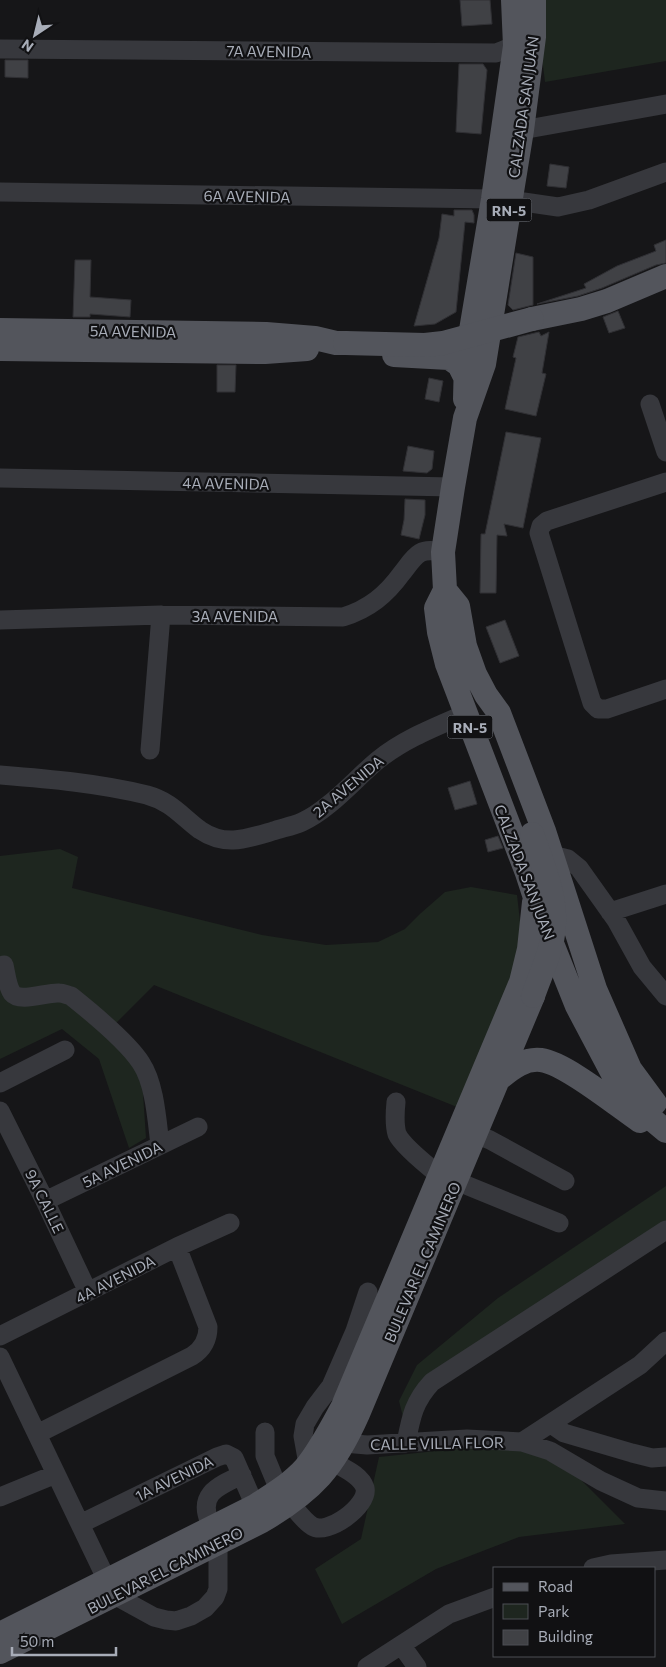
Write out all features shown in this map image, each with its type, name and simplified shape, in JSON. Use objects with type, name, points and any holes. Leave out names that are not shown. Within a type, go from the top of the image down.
[{"type":"main road","name":"CALZADA SAN JUAN","points":[[465,418],[465,377],[471,324],[502,199],[522,130],[525,42],[513,0]]},
{"type":"main road","name":"CALZADA SAN JUAN","points":[[534,0],[525,42],[502,199],[484,364],[465,418],[444,552],[445,590],[436,608],[439,632],[447,664],[535,898],[578,1006],[615,1078],[642,1112],[666,1131]]},
{"type":"main road","name":"5A AVENIDA","points":[[265,343],[315,338],[341,343],[424,346],[458,340],[532,319],[581,309],[607,301],[666,276]]},
{"type":"main road","name":"5A AVENIDA","points":[[0,349],[439,339],[463,331],[471,324]]},
{"type":"main road","name":"5A AVENIDA","points":[[0,330],[265,343],[449,358],[459,365],[465,377]]},
{"type":"main road","name":"CALZADA SAN JUAN","points":[[445,590],[458,606],[465,646],[475,674],[486,695],[499,713],[554,861],[595,989],[630,1069],[661,1112],[666,1116]]},
{"type":"main road","name":"BULEVAR EL CAMINERO","points":[[447,1178],[476,1134],[500,1078],[550,948],[554,925],[548,882],[532,834],[487,716],[486,695]]},
{"type":"main road","points":[[525,868],[554,861]]},
{"type":"main road","name":"BULEVAR EL CAMINERO","points":[[215,1536],[255,1506],[285,1497],[322,1475],[334,1447],[343,1406],[447,1178],[521,982],[529,949],[535,898]]},
{"type":"main road","points":[[500,1078],[518,1064],[527,1061],[540,1060],[551,1063],[570,1073],[666,1140]]},
{"type":"main road","name":"BULEVAR EL CAMINERO","points":[[0,1652],[27,1629],[215,1536],[262,1521],[285,1497],[308,1464],[334,1447]]},
{"type":"main road","name":"BULEVAR EL CAMINERO","points":[[0,1634],[27,1629]]},
{"type":"street","name":"7A AVENIDA","points":[[0,49],[496,53],[525,42]]},
{"type":"street","points":[[522,130],[666,104]]},
{"type":"street","name":"6A AVENIDA","points":[[0,192],[502,199],[558,207],[589,200],[666,172]]},
{"type":"street","points":[[650,404],[666,452]]},
{"type":"street","name":"4A AVENIDA","points":[[0,478],[453,487]]},
{"type":"street","points":[[666,482],[547,521],[540,526],[539,533],[592,702],[598,710],[607,709],[666,689]]},
{"type":"street","name":"3A AVENIDA","points":[[0,620],[161,615],[343,617],[356,613],[379,600],[418,554],[425,551],[444,552]]},
{"type":"street","points":[[150,750],[161,615]]},
{"type":"street","name":"2A AVENIDA","points":[[0,775],[80,782],[148,796],[172,806],[200,830],[210,835],[230,841],[241,840],[302,822],[330,804],[366,770],[393,749],[428,730],[465,714]]},
{"type":"street","points":[[554,861],[568,859],[575,864],[610,912],[642,966],[666,996]]},
{"type":"street","points":[[610,912],[666,894]]},
{"type":"street","points":[[4,966],[10,990],[13,994],[23,997],[55,993],[71,996],[128,1047],[142,1064],[148,1079],[156,1113],[160,1146]]},
{"type":"street","points":[[0,1083],[65,1050]]},
{"type":"street","points":[[396,1102],[395,1125],[398,1135],[425,1164],[447,1178],[559,1223]]},
{"type":"street","name":"9A CALLE","points":[[0,1111],[88,1292]]},
{"type":"street","name":"5A AVENIDA","points":[[45,1201],[198,1127]]},
{"type":"street","points":[[476,1134],[565,1181]]},
{"type":"street","name":"4A AVENIDA","points":[[0,1336],[230,1223]]},
{"type":"street","points":[[406,1443],[415,1405],[422,1393],[432,1382],[666,1230]]},
{"type":"street","points":[[37,1434],[192,1356],[203,1346],[206,1341],[208,1328],[178,1247]]},
{"type":"street","points":[[308,1464],[302,1436],[305,1424],[331,1386],[355,1332],[368,1292]]},
{"type":"street","points":[[522,1442],[640,1365],[666,1341]]},
{"type":"street","points":[[0,1357],[4,1376],[37,1434],[67,1496],[84,1519],[111,1588],[154,1617],[176,1621],[206,1608],[215,1597],[218,1589],[215,1536],[206,1516],[206,1500],[210,1493],[222,1484],[242,1475]]},
{"type":"street","points":[[551,1424],[564,1433],[632,1453],[652,1458],[666,1457]]},
{"type":"street","points":[[265,1432],[265,1456],[285,1497],[312,1526],[318,1528],[330,1526],[346,1517],[360,1505],[364,1497],[365,1488],[351,1472],[334,1447]]},
{"type":"street","name":"CALLE VILLA FLOR","points":[[334,1447],[467,1440],[522,1442],[550,1451],[601,1481],[638,1498],[666,1501]]},
{"type":"street","name":"1A AVENIDA","points":[[84,1519],[226,1454],[234,1458],[255,1506]]},
{"type":"street","points":[[0,1497],[56,1474]]},
{"type":"street","points":[[598,1567],[611,1564],[666,1560]]},
{"type":"street","points":[[367,1667],[449,1614],[493,1597]]},
{"type":"street","points":[[402,1646],[417,1667]]},
{"type":"green space","points":[[535,0],[666,0],[666,61],[545,82]]},
{"type":"green space","points":[[60,849],[78,857],[72,888],[262,935],[326,945],[378,942],[405,929],[445,892],[471,887],[517,895],[521,930],[517,965],[457,1107],[154,985],[108,1031],[142,1079],[146,1138],[129,1148],[99,1059],[62,1029],[0,1059],[0,856]]},
{"type":"green space","points":[[666,1186],[666,1226],[425,1394],[405,1425],[399,1401],[417,1365],[498,1298]]},
{"type":"green space","points":[[484,1446],[532,1449],[570,1469],[625,1524],[519,1537],[436,1569],[342,1624],[315,1569],[361,1539],[379,1457]]},
{"type":"building","points":[[460,0],[490,0],[492,24],[462,26]]},
{"type":"building","points":[[5,60],[28,60],[28,78],[5,77]]},
{"type":"building","points":[[459,64],[483,64],[487,70],[481,134],[456,132]]},
{"type":"building","points":[[550,164],[569,167],[566,188],[547,186]]},
{"type":"building","points":[[454,210],[472,210],[474,215],[474,223],[465,222],[456,312],[435,324],[414,326],[439,238],[442,214],[454,216]]},
{"type":"building","points":[[666,240],[666,263],[656,265],[578,296],[537,304],[586,288],[584,284],[617,266],[656,251],[654,245]]},
{"type":"building","points":[[516,253],[533,257],[533,305],[513,310],[508,305]]},
{"type":"building","points":[[75,260],[91,260],[90,297],[131,300],[130,317],[90,314],[90,317],[73,317]]},
{"type":"building","points":[[618,311],[625,328],[609,333],[603,317]]},
{"type":"building","points":[[539,332],[541,336],[549,332],[542,373],[546,374],[536,416],[505,409],[516,358],[513,357],[518,337]]},
{"type":"building","points":[[217,365],[236,365],[235,392],[217,392]]},
{"type":"building","points":[[429,378],[443,381],[439,402],[425,399]]},
{"type":"building","points":[[506,432],[541,438],[523,528],[504,524],[507,536],[497,535],[496,593],[480,593],[481,534],[485,534]]},
{"type":"building","points":[[408,446],[434,451],[432,469],[427,473],[403,471]]},
{"type":"building","points":[[405,499],[425,500],[425,515],[419,539],[401,535]]},
{"type":"building","points":[[505,620],[519,656],[500,663],[486,627]]},
{"type":"building","points":[[470,781],[477,804],[455,810],[448,788]]},
{"type":"building","points":[[498,836],[503,848],[488,852],[485,840]]}]
